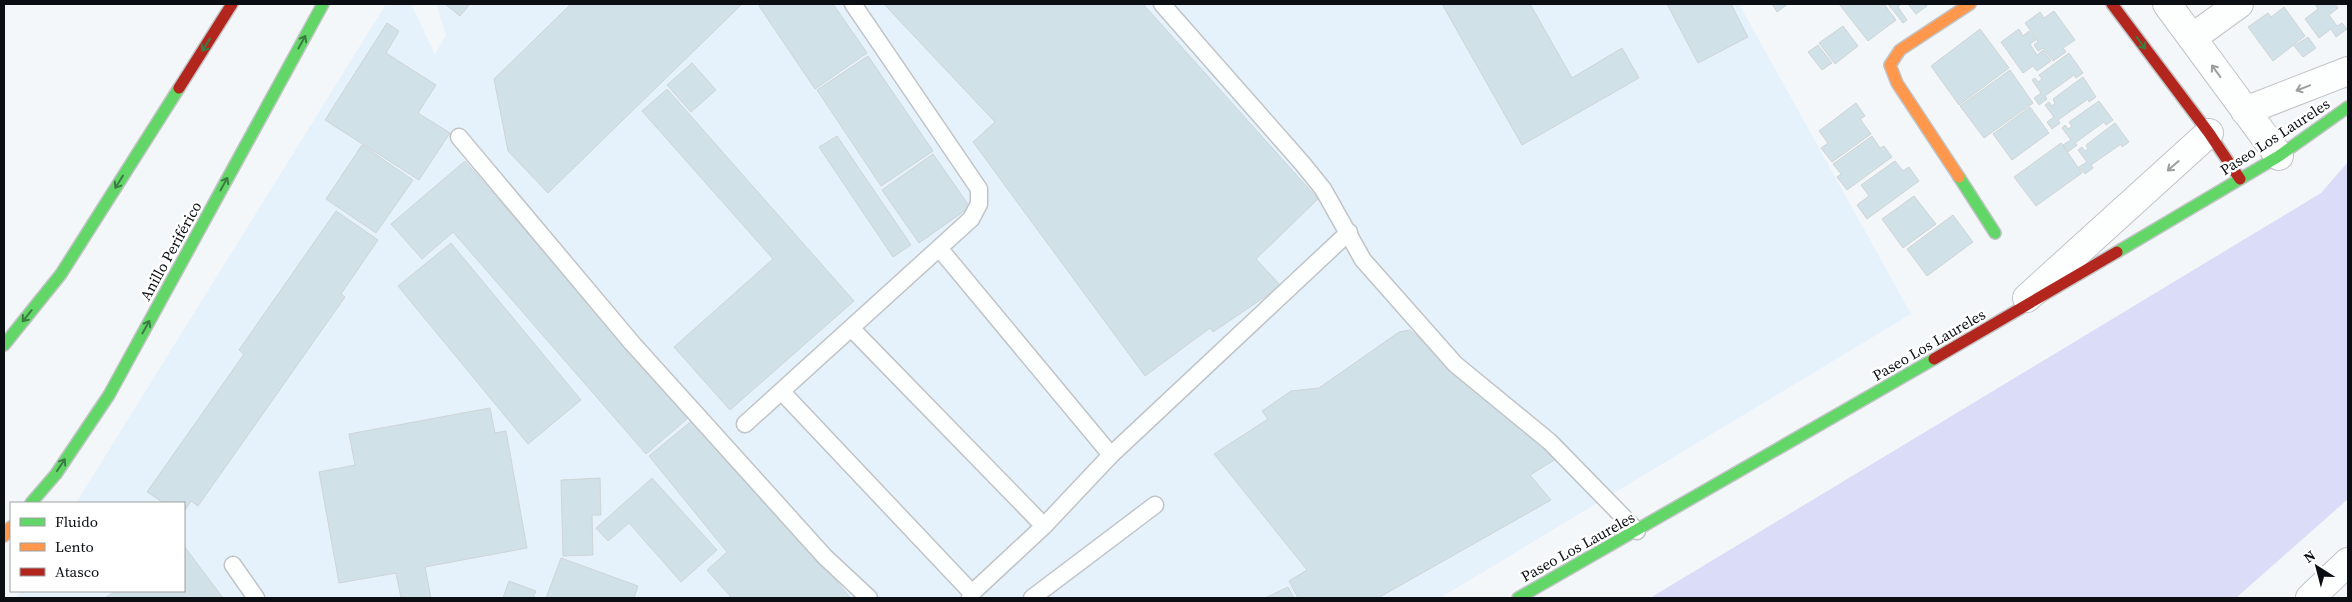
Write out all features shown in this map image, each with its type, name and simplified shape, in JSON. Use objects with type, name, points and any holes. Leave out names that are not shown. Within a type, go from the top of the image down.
[{"type":"main road","points":[[4,345],[61,274],[232,4]]},
{"type":"main road","name":"Anillo Periférico","points":[[32,502],[56,474],[109,395],[323,4]]},
{"type":"main road","points":[[1970,4],[1900,50],[1890,65],[1897,83],[1995,233]]},
{"type":"main road","points":[[2112,4],[2209,133],[2240,179]]},
{"type":"main road","name":"Paseo Los Laureles","points":[[1518,598],[2004,319],[2279,156],[2348,107]]},
{"type":"street","points":[[2167,4],[2279,156]]},
{"type":"street","points":[[2192,38],[2239,4]]},
{"type":"street","points":[[2245,111],[2348,71]]},
{"type":"street","points":[[2004,319],[2209,133]]},
{"type":"street","points":[[2310,598],[2348,562]]},
{"type":"lane","points":[[745,424],[971,219],[979,204],[979,189],[853,4]]},
{"type":"lane","points":[[1162,4],[1302,163],[1323,189],[1349,232],[1363,260],[1455,364],[1550,442],[1637,531]]},
{"type":"lane","points":[[459,137],[632,343],[826,557],[868,598]]},
{"type":"lane","points":[[782,392],[971,596],[1044,526],[1111,455],[1349,232]]},
{"type":"lane","points":[[939,248],[1111,455]]},
{"type":"lane","points":[[851,328],[1044,526]]},
{"type":"lane","points":[[1032,598],[1155,506]]},
{"type":"lane","points":[[233,565],[256,598]]},
{"type":"shaded area","points":[[386,4],[411,4],[435,54],[446,35],[436,4],[1739,4],[1911,314],[1440,598],[16,598],[20,592],[185,592],[185,502],[77,502]]},
{"type":"shaded area","points":[[2348,162],[2348,499],[2236,598],[1650,598],[2321,193]]},
{"type":"building","points":[[445,4],[470,4],[460,16]]},
{"type":"building","points":[[571,4],[742,4],[548,193],[508,151],[494,79]]},
{"type":"building","points":[[762,4],[833,4],[867,53],[815,89],[759,6]]},
{"type":"building","points":[[884,4],[1143,4],[1318,199],[1256,259],[1281,286],[1213,332],[1210,328],[1145,376],[973,142],[995,122]]},
{"type":"building","points":[[1442,4],[1530,4],[1572,78],[1622,48],[1639,78],[1522,145]]},
{"type":"building","points":[[1667,4],[1731,4],[1748,37],[1698,63]]},
{"type":"building","points":[[1772,4],[1788,4],[1777,12]]},
{"type":"building","points":[[1839,4],[1884,4],[1896,20],[1868,41]]},
{"type":"building","points":[[1888,4],[1901,4],[1898,7],[1907,20],[1903,23]]},
{"type":"building","points":[[1908,4],[1925,4],[1927,6],[1916,14]]},
{"type":"building","points":[[2315,4],[2335,4],[2338,8],[2329,15],[2337,26],[2342,23],[2347,29],[2336,37],[2331,29],[2319,38],[2305,19],[2318,9]]},
{"type":"building","points":[[2284,7],[2305,36],[2273,61],[2248,27],[2268,13],[2271,17]]},
{"type":"building","points":[[2054,11],[2075,40],[2063,48],[2066,52],[2053,61],[2043,48],[2038,51],[2034,45],[2038,41],[2025,23],[2040,12],[2044,18]]},
{"type":"building","points":[[387,23],[399,31],[386,53],[436,85],[418,113],[450,133],[419,180],[325,120]]},
{"type":"building","points":[[1843,26],[1858,46],[1835,64],[1819,43]]},
{"type":"building","points":[[1980,29],[2009,68],[1959,105],[1931,66]]},
{"type":"building","points":[[2019,29],[2023,36],[2029,31],[2036,40],[2030,44],[2037,55],[2043,50],[2051,61],[2037,71],[2033,66],[2023,73],[2001,42]]},
{"type":"building","points":[[2308,37],[2316,48],[2303,57],[2294,46]]},
{"type":"building","points":[[1818,45],[1832,63],[1822,70],[1808,52]]},
{"type":"building","points":[[2069,53],[2083,73],[2076,78],[2074,75],[2045,96],[2047,99],[2039,105],[2034,98],[2041,93],[2032,80],[2035,78],[2038,82],[2042,79],[2039,75]]},
{"type":"building","points":[[868,56],[933,151],[881,186],[817,90]]},
{"type":"building","points":[[692,63],[716,90],[691,112],[667,85]]},
{"type":"building","points":[[2010,70],[2033,103],[1984,138],[1960,106]]},
{"type":"building","points":[[2083,77],[2096,97],[2089,102],[2088,99],[2058,120],[2060,123],[2052,129],[2047,122],[2054,117],[2045,105],[2049,102],[2052,106],[2055,103],[2053,99]]},
{"type":"building","points":[[667,89],[854,301],[730,410],[674,347],[773,259],[642,111]]},
{"type":"building","points":[[2099,101],[2113,120],[2106,125],[2104,122],[2075,143],[2077,145],[2068,152],[2063,145],[2071,140],[2062,128],[2065,125],[2068,129],[2072,126],[2069,122]]},
{"type":"building","points":[[1856,103],[1865,116],[1860,119],[1871,134],[1832,162],[1821,148],[1828,143],[1819,131]]},
{"type":"building","points":[[2030,107],[2049,133],[2012,160],[1993,134]]},
{"type":"building","points":[[2115,123],[2129,142],[2122,147],[2121,144],[2091,165],[2093,168],[2085,174],[2079,167],[2087,162],[2078,150],[2082,147],[2085,151],[2088,149],[2086,145]]},
{"type":"building","points":[[837,136],[911,245],[893,257],[819,147]]},
{"type":"building","points":[[1872,136],[1880,148],[1884,146],[1892,157],[1847,190],[1837,177],[1841,174],[1833,164]]},
{"type":"building","points":[[2061,143],[2082,173],[2036,206],[2014,177]]},
{"type":"building","points":[[362,145],[413,180],[376,233],[326,199]]},
{"type":"building","points":[[933,154],[970,207],[919,243],[882,190]]},
{"type":"building","points":[[465,161],[688,418],[646,454],[453,232],[422,259],[391,224]]},
{"type":"building","points":[[1895,161],[1903,171],[1909,167],[1919,181],[1867,219],[1857,205],[1869,196],[1861,185]]},
{"type":"building","points":[[1914,196],[1936,224],[1903,248],[1882,219]]},
{"type":"building","points":[[336,211],[378,240],[341,294],[345,297],[198,506],[191,501],[185,510],[185,502],[162,502],[147,492],[244,354],[239,350]]},
{"type":"building","points":[[1953,215],[1973,242],[1927,276],[1907,249]]},
{"type":"building","points":[[451,243],[581,400],[528,444],[398,286]]},
{"type":"building","points":[[1410,330],[1556,459],[1530,475],[1551,500],[1378,598],[1298,598],[1289,581],[1307,570],[1214,454],[1268,419],[1262,411],[1291,391],[1319,388],[1399,332]]},
{"type":"building","points":[[490,408],[495,433],[506,431],[527,548],[425,567],[431,598],[401,598],[396,573],[339,583],[319,472],[355,465],[349,434]]},
{"type":"building","points":[[694,419],[851,598],[728,598],[730,596],[707,570],[727,552],[649,456]]},
{"type":"building","points":[[600,478],[601,515],[592,515],[593,555],[563,556],[561,480]]},
{"type":"building","points":[[652,478],[717,550],[681,582],[629,523],[608,541],[596,528]]},
{"type":"building","points":[[185,547],[223,598],[105,598],[114,592],[185,592]]},
{"type":"building","points":[[561,558],[638,586],[634,598],[546,598]]},
{"type":"building","points":[[509,581],[536,591],[533,598],[503,598]]},
{"type":"building","points":[[1288,587],[1294,598],[1265,598]]},
{"type":"traffic: fast","points":[[32,502],[56,474],[109,395],[323,4]]},
{"type":"traffic: fast","points":[[4,345],[61,274],[179,88]]},
{"type":"traffic: fast","points":[[2117,252],[2279,156],[2348,107]]},
{"type":"traffic: fast","points":[[1959,177],[1995,233]]},
{"type":"traffic: fast","points":[[1518,598],[1934,359]]},
{"type":"traffic: slow","points":[[1959,177],[1897,83],[1890,65],[1900,50],[1970,4]]},
{"type":"traffic: slow","points":[[4,536],[10,528]]},
{"type":"traffic: jam","points":[[179,88],[232,4]]},
{"type":"traffic: jam","points":[[2112,4],[2209,133],[2240,179]]},
{"type":"traffic: jam","points":[[1934,359],[2117,252]]}]
